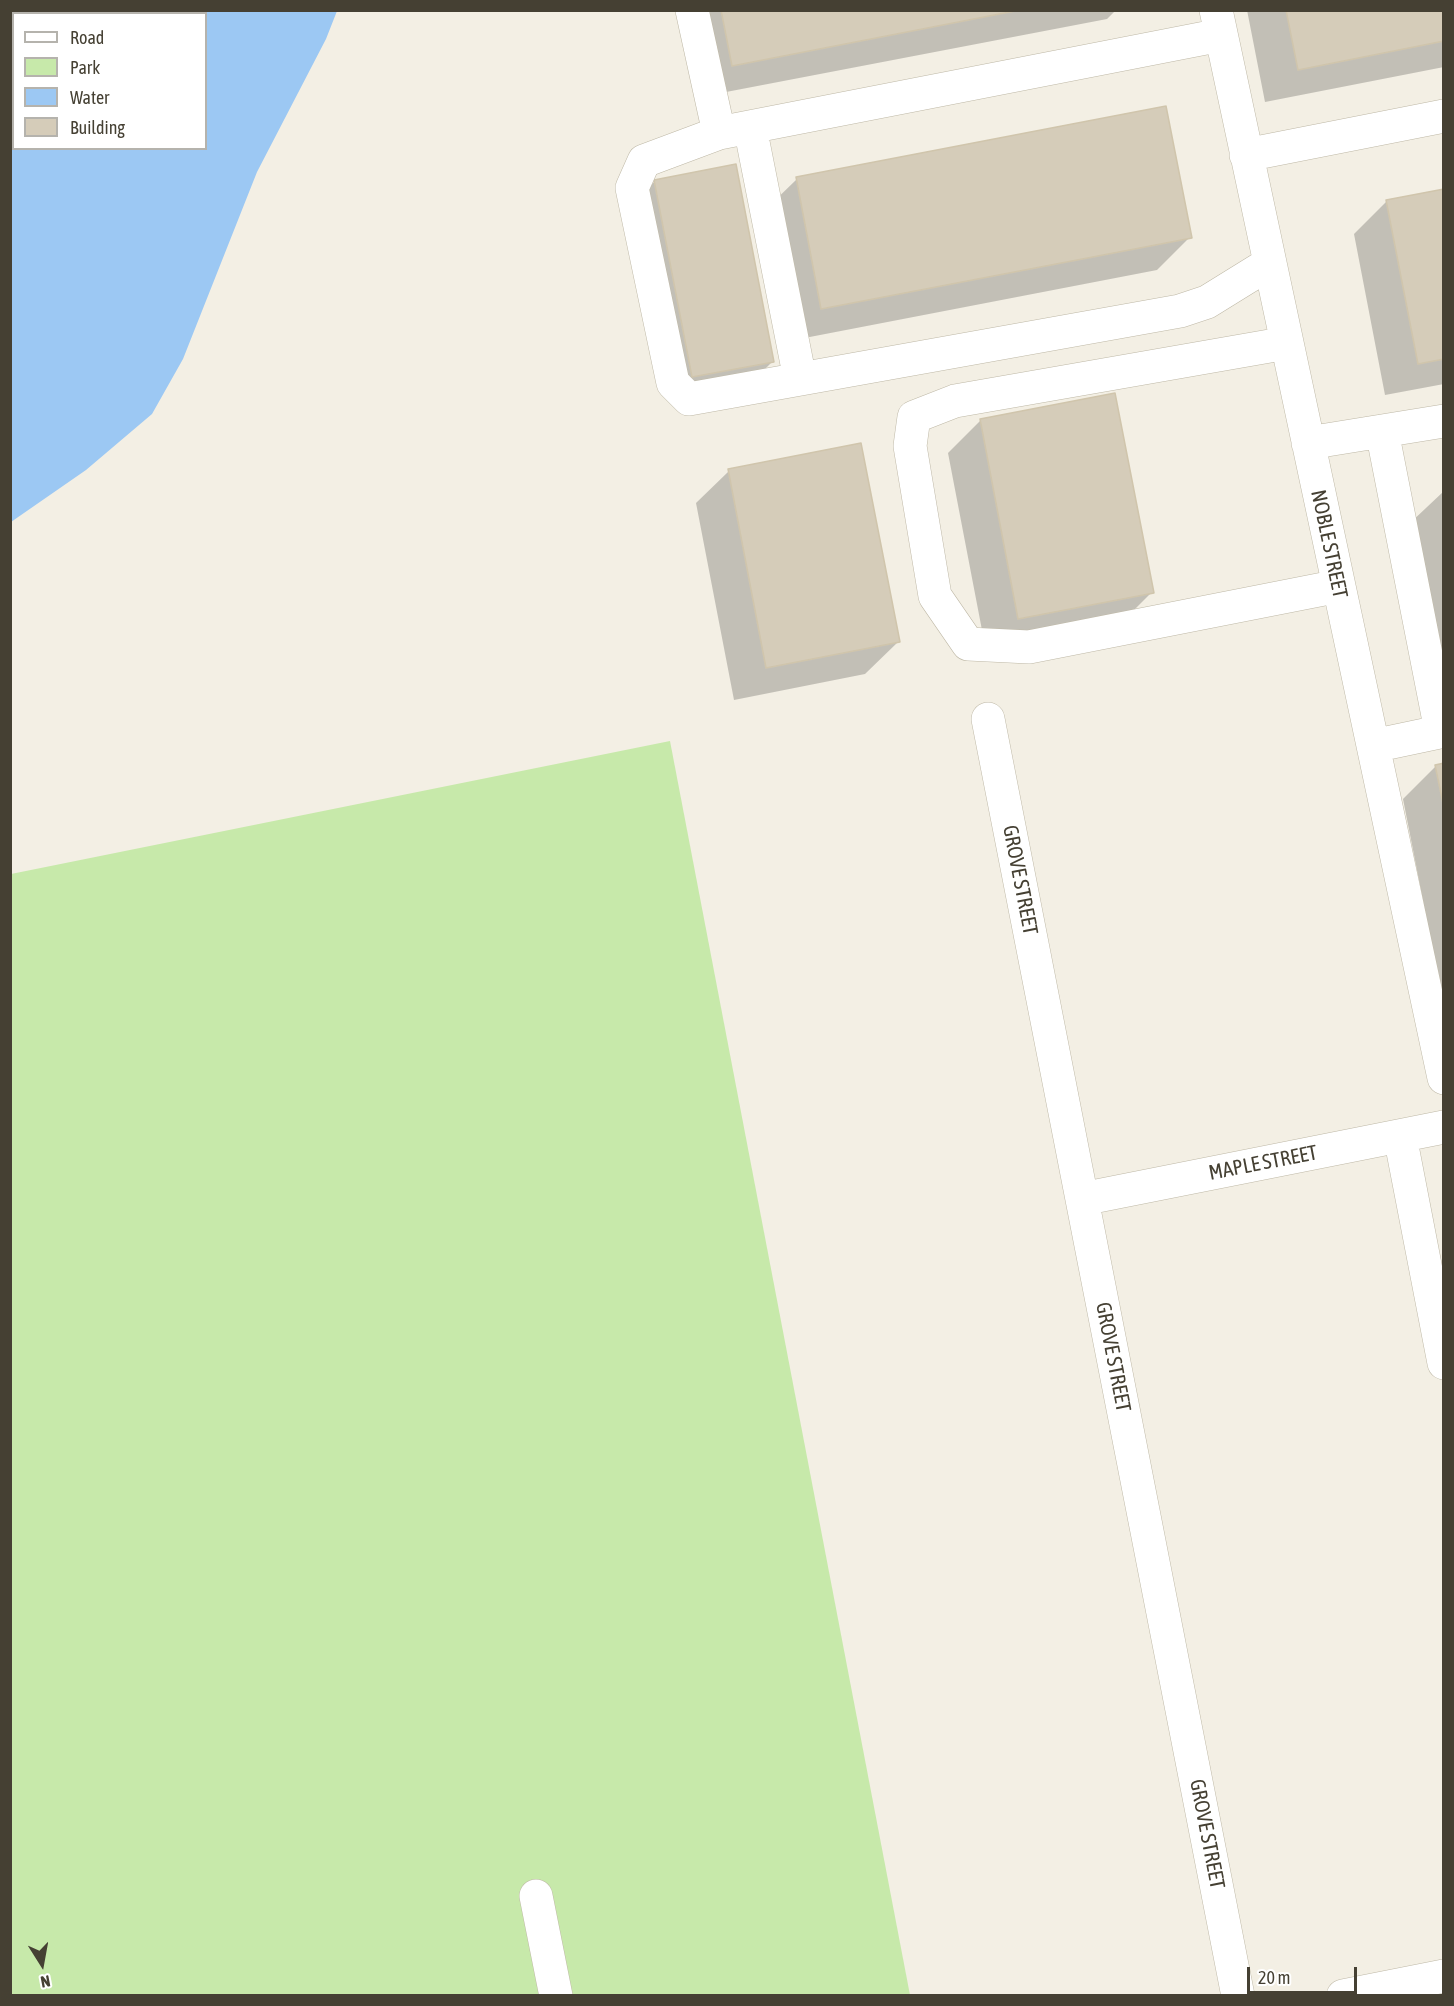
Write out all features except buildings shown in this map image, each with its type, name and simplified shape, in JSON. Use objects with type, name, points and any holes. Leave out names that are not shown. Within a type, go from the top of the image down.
[{"type":"street","points":[[692,10],[718,133]]},
{"type":"street","points":[[1218,23],[718,133],[644,161],[632,188],[673,383],[689,399],[1180,311],[1207,302],[1270,263]]},
{"type":"street","name":"NOBLE STREET","points":[[1218,23],[1372,746],[1438,1028],[1443,1078]]},
{"type":"street","points":[[1246,155],[1443,116]]},
{"type":"street","points":[[750,127],[800,379]]},
{"type":"street","points":[[1287,343],[955,400],[914,417],[910,446],[935,596],[968,644],[1029,647],[1338,586]]},
{"type":"street","points":[[1308,443],[1443,421]]},
{"type":"street","points":[[1372,746],[1442,731],[1382,431]]},
{"type":"street","name":"GROVE STREET","points":[[988,719],[1239,1995]]},
{"type":"street","name":"MAPLE STREET","points":[[1082,1199],[1443,1127]]},
{"type":"street","points":[[1400,1136],[1443,1363]]},
{"type":"street","points":[[536,1896],[556,1995]]},
{"type":"street","points":[[1343,1995],[1443,1976]]},
{"type":"green space","points":[[670,741],[910,1995],[11,1996],[11,874]]},
{"type":"water","points":[[11,10],[337,11],[326,39],[257,172],[183,359],[152,414],[86,470],[11,522]]}]
